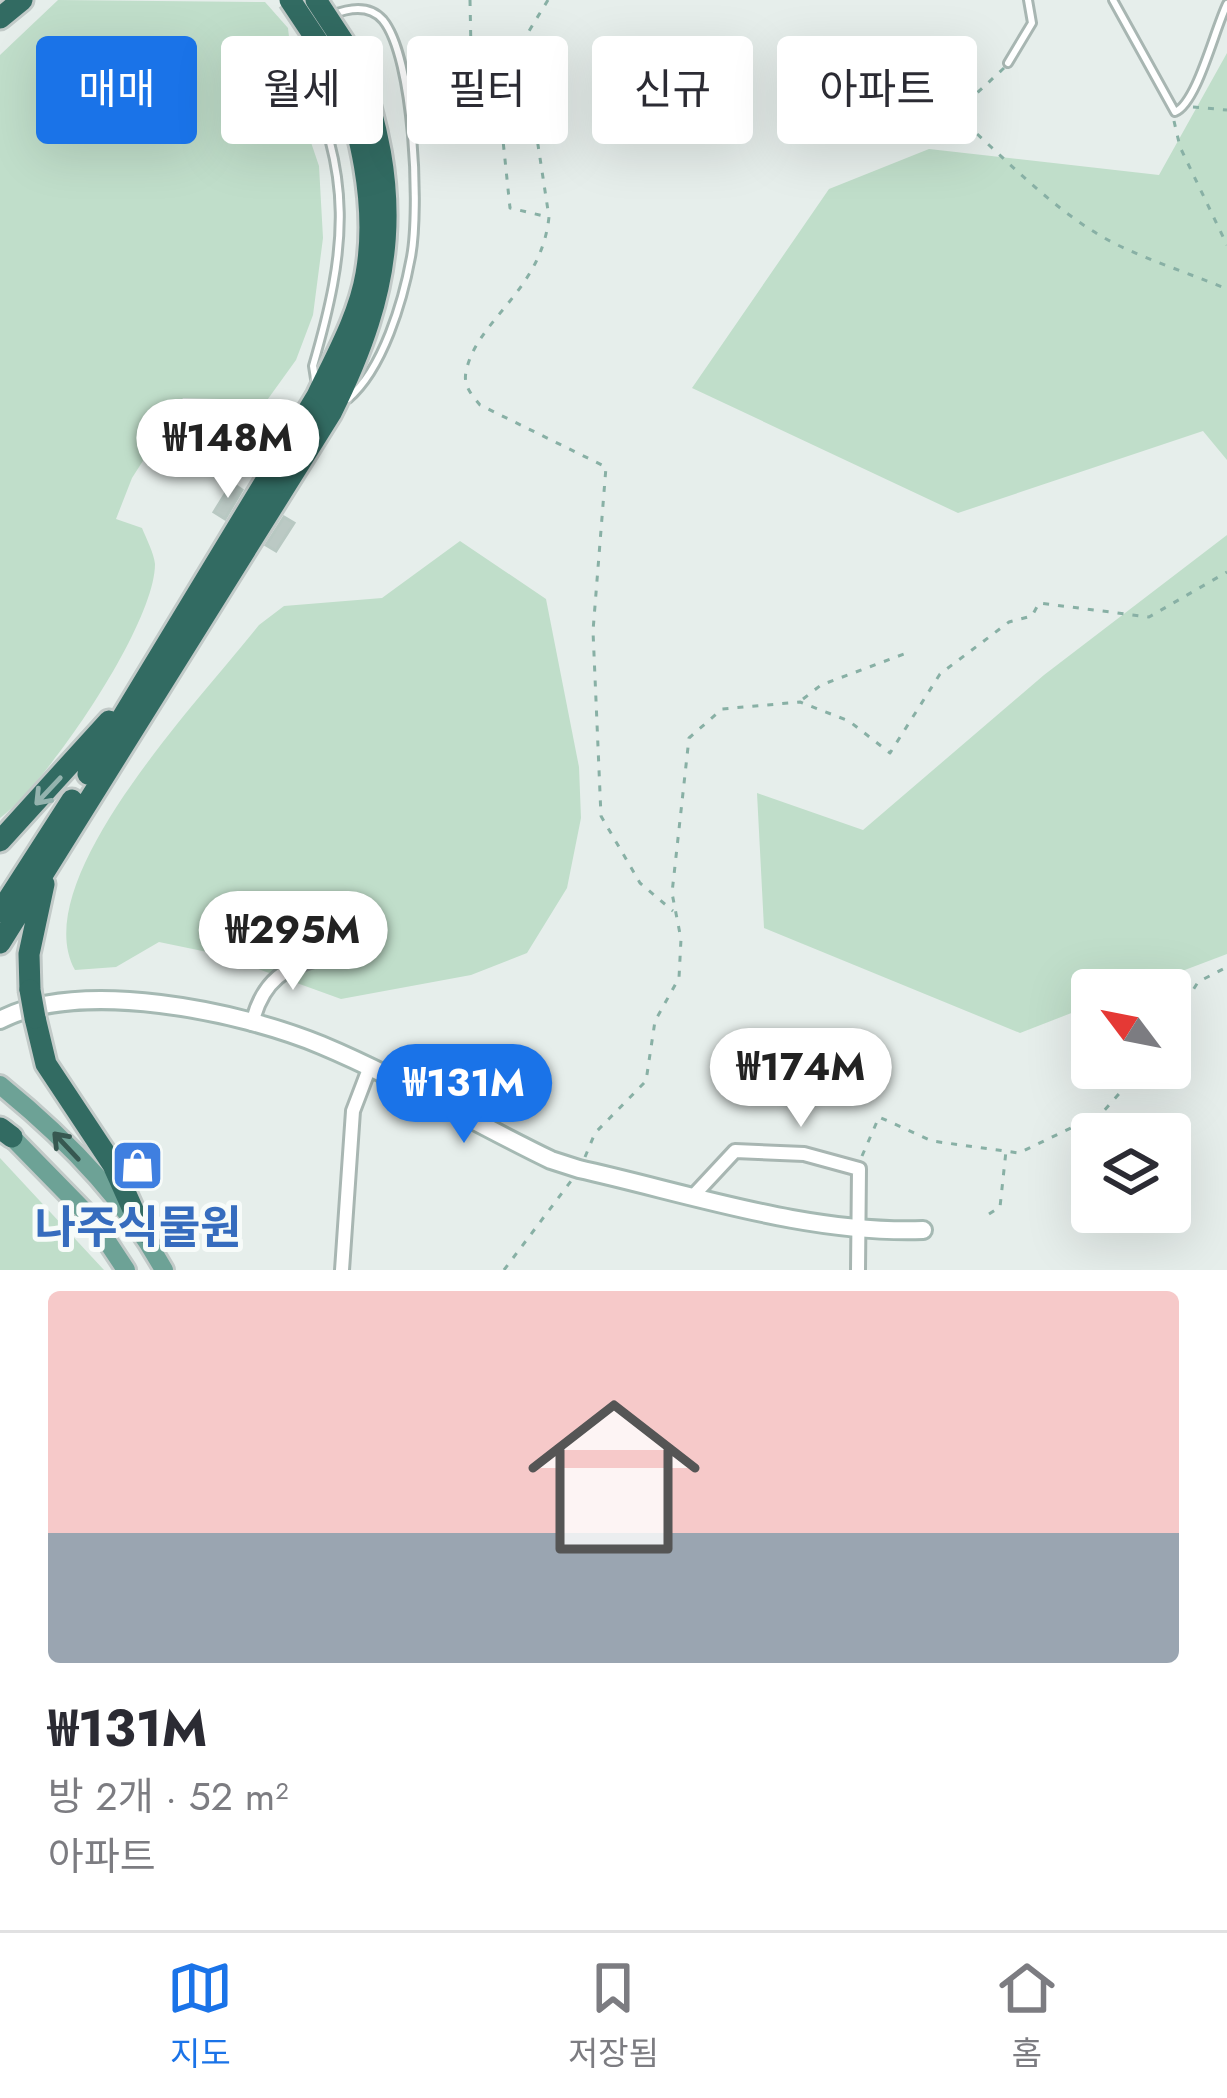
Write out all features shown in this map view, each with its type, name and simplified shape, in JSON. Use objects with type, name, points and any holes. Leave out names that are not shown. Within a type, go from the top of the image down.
[{"type":"highway","points":[[0,19],[22,0]]},
{"type":"highway","points":[[290,0],[321,36]]},
{"type":"highway","points":[[303,0],[326,36]]},
{"type":"highway","points":[[320,0],[333,36]]},
{"type":"highway","points":[[0,943],[324,405],[366,274],[368,178],[360,144]]},
{"type":"highway","points":[[0,912],[148,675],[365,345],[384,274],[387,196],[379,144]]},
{"type":"highway","points":[[0,841],[148,675]]},
{"type":"highway","points":[[47,869],[29,954],[30,990],[46,1064],[113,1165],[143,1232]]},
{"type":"main road","points":[[0,1085],[54,1133],[143,1232],[164,1270]]},
{"type":"main road","points":[[4,1130],[93,1220],[126,1270]]},
{"type":"street","points":[[251,1024],[257,1002],[277,975],[298,963],[328,957]]},
{"type":"street","points":[[0,1020],[20,1010],[94,998],[140,1001],[251,1024],[319,1044],[579,1169],[855,1228],[922,1230]]},
{"type":"street","points":[[343,1270],[353,1111],[369,1069]]},
{"type":"street","points":[[694,1195],[735,1151],[804,1154],[859,1169],[858,1270]]},
{"type":"lane","points":[[1008,63],[1032,23],[1028,0]]},
{"type":"lane","points":[[1113,0],[1174,112],[1187,107],[1206,45],[1227,4]]},
{"type":"lane","points":[[349,8],[369,10],[383,21],[395,48],[416,174],[412,256],[385,342],[357,392],[324,405],[313,366],[343,241],[333,143],[298,62],[304,40],[320,19],[349,8]]},
{"type":"path","points":[[470,0],[471,50],[501,122],[510,208],[549,217]]},
{"type":"path","points":[[548,0],[529,31],[524,52],[549,217],[546,244],[532,273],[474,354],[465,374],[467,389],[480,406],[606,467],[593,631],[601,816],[640,883],[674,912]]},
{"type":"path","points":[[1008,63],[963,106],[964,122],[1031,185],[1095,230],[1124,248],[1227,289]]},
{"type":"path","points":[[1187,107],[1227,110]]},
{"type":"path","points":[[1174,112],[1173,130],[1227,245]]},
{"type":"path","points":[[504,1270],[579,1169],[596,1133],[646,1082],[655,1021],[679,978],[676,838],[689,738],[702,721],[722,709],[800,702],[849,721],[890,753],[940,674],[1010,622],[1032,616],[1039,603],[1074,605],[1132,619],[1149,617],[1227,572]]},
{"type":"path","points":[[800,702],[821,685],[904,654]]},
{"type":"path","points":[[1191,993],[1198,982],[1227,967]]},
{"type":"path","points":[[859,1169],[879,1117],[932,1142],[1006,1151],[1035,1149],[1102,1113],[1123,1089]]},
{"type":"path","points":[[989,1214],[1000,1207],[1006,1151]]},
{"type":"green space","points":[[58,0],[265,2],[288,28],[289,36],[221,36],[221,144],[312,144],[319,166],[323,238],[313,315],[296,360],[260,410],[220,399],[183,398],[132,478],[116,519],[142,528],[155,564],[138,624],[70,738],[0,818],[0,55]]},
{"type":"green space","points":[[1227,53],[1227,460],[1203,431],[958,513],[692,388],[829,189],[929,149],[1159,175]]},
{"type":"green space","points":[[1227,535],[1227,954],[1187,969],[1071,969],[1071,1013],[1020,1033],[764,928],[757,793],[863,830],[1044,675]]},
{"type":"green space","points":[[460,541],[546,599],[579,767],[581,818],[567,888],[527,953],[471,975],[341,999],[217,954],[159,942],[116,967],[75,970],[66,932],[75,888],[96,840],[163,742],[259,625],[284,606],[382,598]]},
{"type":"green space","points":[[0,1158],[104,1270],[0,1270]]},
{"type":"building","points":[[232,483],[242,490],[225,519],[214,512]]},
{"type":"building","points":[[284,517],[294,523],[276,551],[266,545]]},
{"type":"place","name":"나주식물원","points":[[138,1166]]}]
